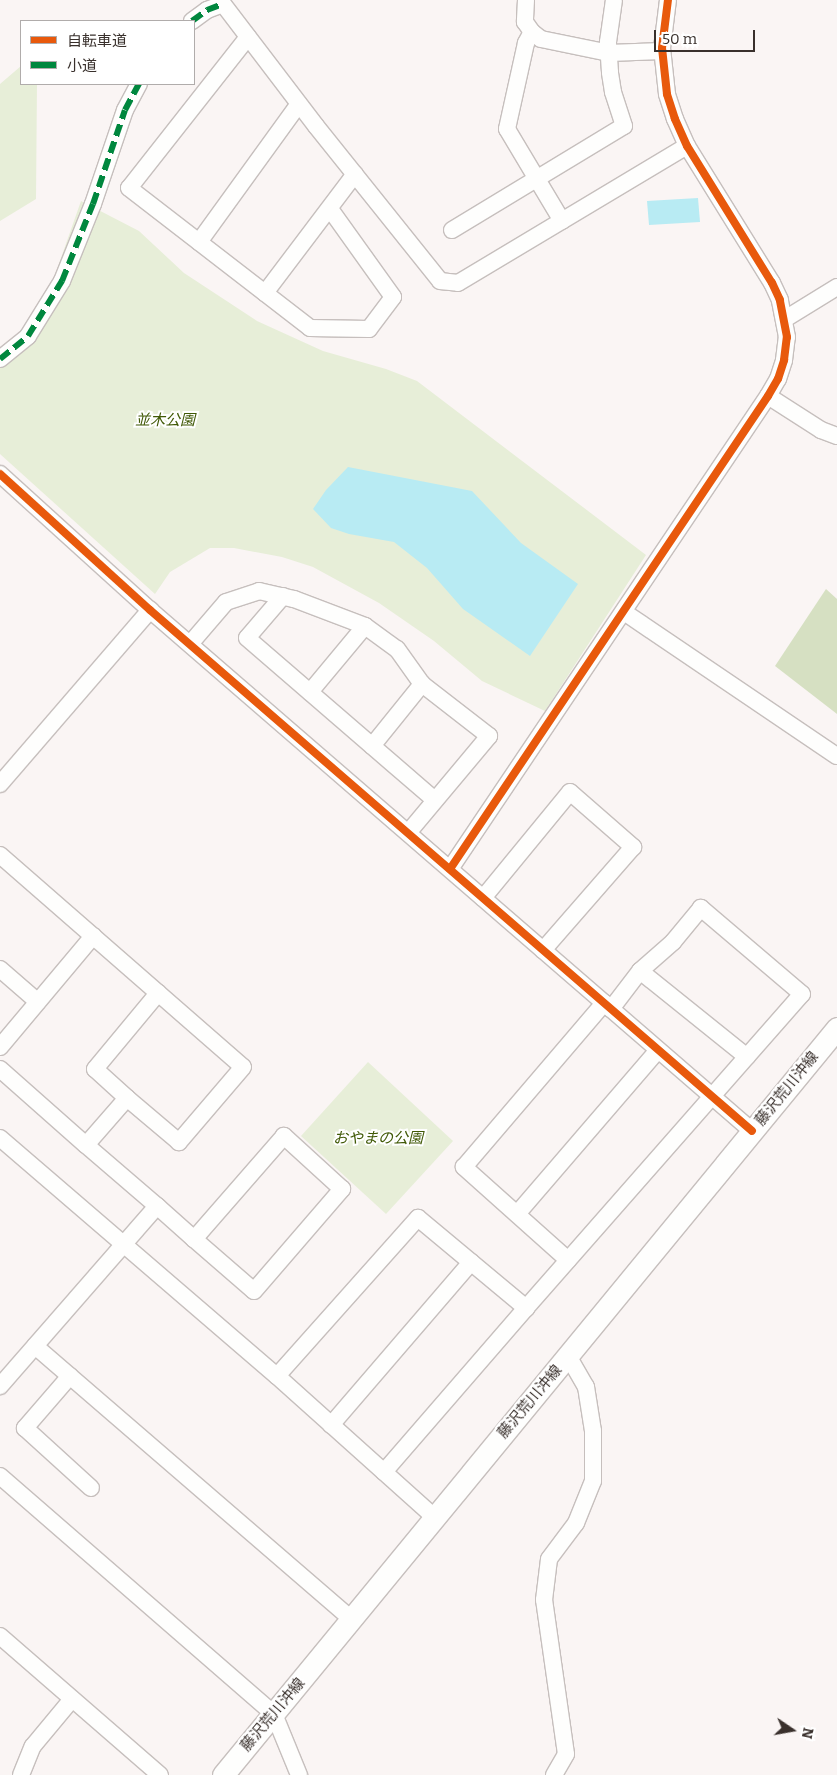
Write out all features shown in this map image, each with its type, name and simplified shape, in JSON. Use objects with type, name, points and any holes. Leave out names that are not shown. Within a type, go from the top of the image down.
[{"type":"main road","name":"藤沢荒川沖線","points":[[222,1775],[352,1620],[434,1517],[837,1028]]},
{"type":"street","points":[[526,0],[525,22],[532,32],[541,39],[609,53],[662,51]]},
{"type":"street","points":[[452,230],[624,126],[613,92],[609,53],[614,0]]},
{"type":"street","points":[[450,869],[768,396],[784,360],[787,337],[780,300],[772,283],[687,146],[675,119],[667,94],[662,51],[668,0]]},
{"type":"street","points":[[193,20],[221,2],[434,276],[448,284],[458,284],[687,146]]},
{"type":"street","points":[[532,32],[526,43],[507,129],[562,221]]},
{"type":"street","points":[[248,37],[129,188],[310,328],[369,329],[393,297],[330,209]]},
{"type":"street","points":[[0,359],[28,336],[62,281],[93,204],[125,110],[138,85]]},
{"type":"street","points":[[199,242],[300,104]]},
{"type":"street","points":[[265,292],[356,174]]},
{"type":"street","points":[[785,319],[837,287]]},
{"type":"street","points":[[768,396],[821,430],[837,436]]},
{"type":"street","points":[[0,474],[150,610],[752,1132]]},
{"type":"street","points":[[190,644],[226,602],[259,591],[283,596],[365,626],[397,649],[422,684],[489,736],[408,833]]},
{"type":"street","points":[[283,596],[247,638],[435,800]]},
{"type":"street","points":[[0,784],[150,610]]},
{"type":"street","points":[[624,612],[837,756]]},
{"type":"street","points":[[310,692],[365,626]]},
{"type":"street","points":[[372,746],[422,684]]},
{"type":"street","points":[[483,898],[570,792],[633,847],[544,950]]},
{"type":"street","points":[[2,861],[93,936],[243,1067],[179,1142],[95,1069],[158,993]]},
{"type":"street","points":[[384,1472],[802,994],[701,908],[673,942],[640,971],[607,1006],[464,1167],[568,1260]]},
{"type":"street","points":[[0,1047],[93,936]]},
{"type":"street","points":[[0,969],[38,1002]]},
{"type":"street","points":[[640,971],[747,1057]]},
{"type":"street","points":[[517,1214],[658,1050]]},
{"type":"street","points":[[0,1069],[86,1145],[157,1206],[194,1239],[254,1291],[342,1190],[284,1136],[194,1239]]},
{"type":"street","points":[[86,1145],[127,1098]]},
{"type":"street","points":[[0,1138],[277,1376],[434,1517]]},
{"type":"street","points":[[0,1386],[157,1206]]},
{"type":"street","points":[[277,1376],[418,1218],[526,1308]]},
{"type":"street","points":[[331,1425],[471,1262]]},
{"type":"street","points":[[35,1346],[352,1620]]},
{"type":"street","points":[[554,1775],[566,1754],[544,1600],[549,1559],[576,1523],[593,1481],[593,1431],[586,1387],[568,1356]]},
{"type":"street","points":[[70,1376],[25,1428],[91,1488]]},
{"type":"street","points":[[0,1476],[274,1714],[299,1775]]},
{"type":"street","points":[[0,1636],[160,1775]]},
{"type":"street","points":[[21,1775],[33,1746],[72,1699]]},
{"type":"green space","points":[[20,67],[20,85],[37,85],[36,199],[0,221],[0,84]]},
{"type":"green space","name":"並木公園","points":[[81,201],[139,231],[184,273],[257,321],[323,351],[386,369],[417,381],[646,555],[545,711],[482,681],[434,641],[379,603],[313,567],[282,557],[234,548],[210,548],[170,572],[155,594],[0,454],[0,357],[42,312]]},
{"type":"green space","points":[[826,589],[837,599],[837,714],[775,666]]},
{"type":"green space","name":"おやまの公園","points":[[368,1062],[453,1141],[386,1214],[301,1136]]},
{"type":"water","points":[[698,198],[700,222],[649,225],[647,201]]},
{"type":"water","points":[[348,467],[472,491],[521,543],[578,584],[530,656],[463,609],[427,568],[394,542],[349,534],[331,528],[313,509],[326,490]]},
{"type":"marked path","points":[[193,20],[207,10],[223,4]]},
{"type":"marked path","points":[[0,359],[28,336],[62,281],[93,204],[125,110],[138,85]]},
{"type":"cycle path","points":[[450,869],[768,396],[778,379],[784,360],[787,337],[780,300],[772,283],[687,146],[675,119],[667,94],[662,48],[668,0]]},
{"type":"cycle path","points":[[0,474],[150,610],[752,1131]]}]
